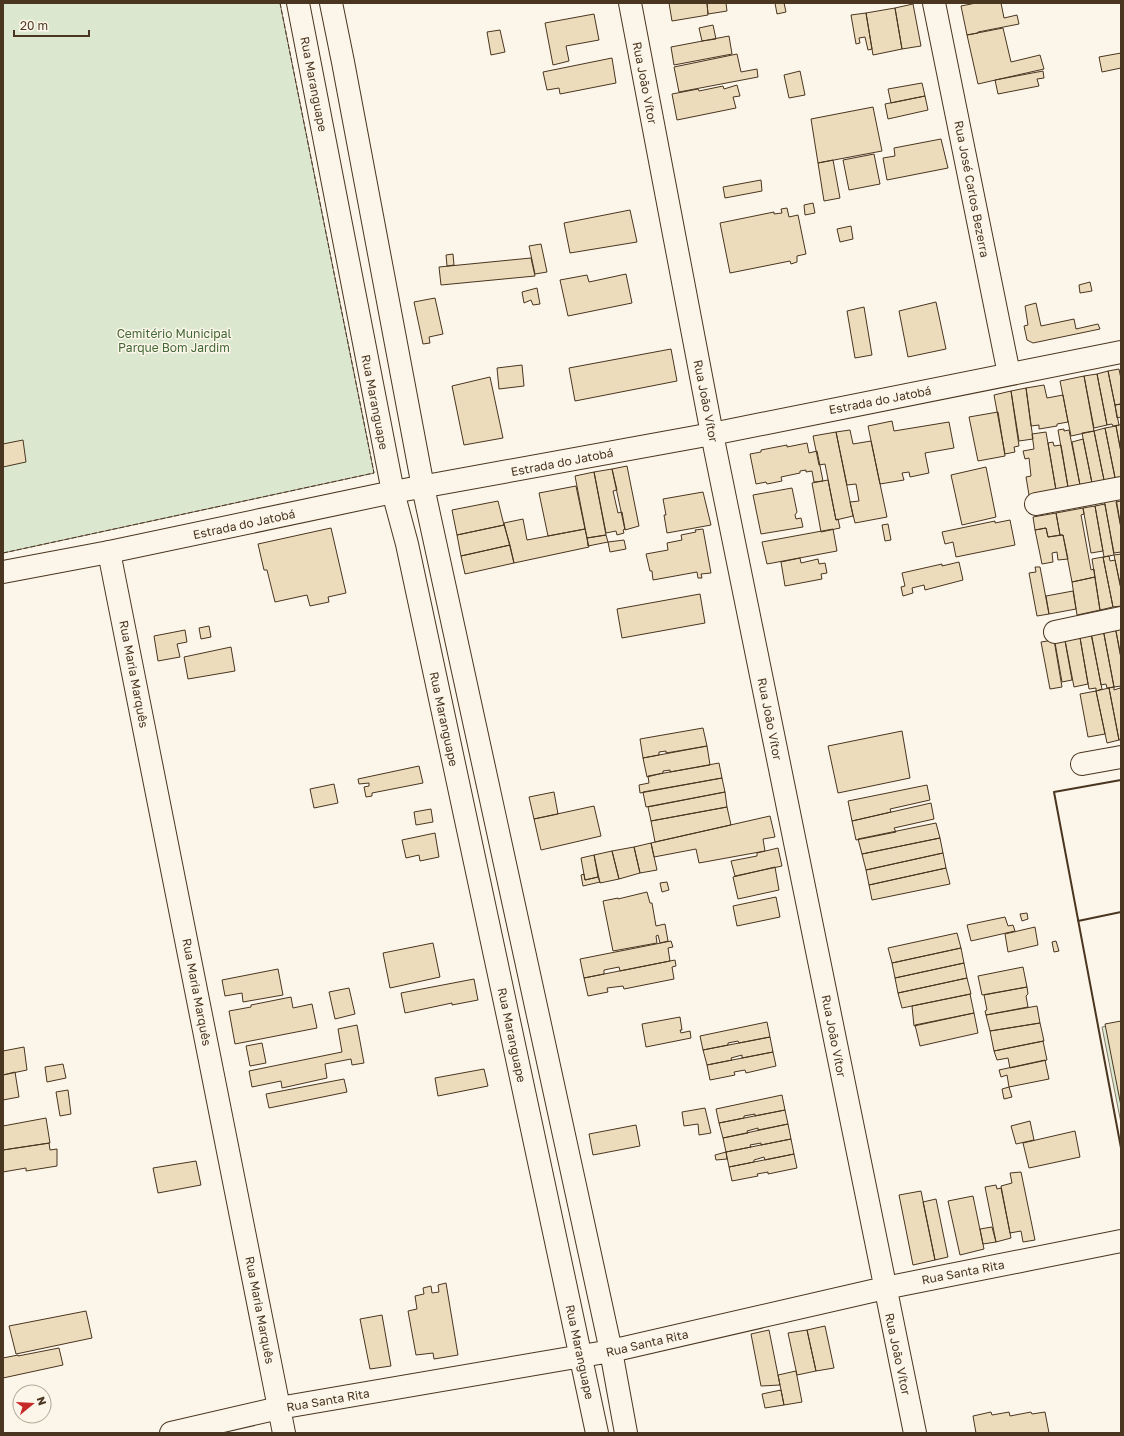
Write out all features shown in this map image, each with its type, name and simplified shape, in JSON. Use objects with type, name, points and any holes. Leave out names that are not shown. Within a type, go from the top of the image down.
[{"type":"street","name":"Rua Maranguape","points":[[298,3],[393,492],[407,544],[597,1433]]},
{"type":"street","points":[[331,3],[423,488],[611,1351],[626,1433]]},
{"type":"street","name":"Rua João Vítor","points":[[630,3],[712,434],[915,1433]]},
{"type":"street","name":"Rua José Carlos Bezerra","points":[[934,3],[1009,374]]},
{"type":"street","name":"Estrada do Jatobá","points":[[3,572],[110,552],[393,492],[423,488],[712,434],[1121,352]]},
{"type":"street","points":[[1036,504],[1121,488]]},
{"type":"street","name":"Rua Maria Marquês","points":[[110,552],[284,1433]]},
{"type":"street","points":[[1055,632],[1121,618]]},
{"type":"street","points":[[1082,764],[1121,757]]},
{"type":"street","name":"Rua Santa Rita","points":[[171,1433],[279,1408],[611,1351],[885,1288],[1121,1241]]},
{"type":"green space","name":"Cemitério Municipal Parque Bom Jardim","points":[[3,3],[280,3],[374,473],[3,553]]},
{"type":"green space","points":[[1121,1024],[1121,1123],[1102,1027]]},
{"type":"building","points":[[669,3],[707,3],[708,15],[672,21]]},
{"type":"building","points":[[707,3],[726,3],[727,11],[708,14]]},
{"type":"building","points":[[775,3],[784,3],[786,12],[777,14]]},
{"type":"building","points":[[976,3],[1001,3],[1004,18],[1017,15],[1019,24],[967,35],[961,6]]},
{"type":"building","points":[[913,4],[921,46],[902,49],[895,8]]},
{"type":"building","points":[[895,8],[902,49],[873,55],[866,13]]},
{"type":"building","points":[[866,13],[872,49],[868,50],[865,37],[859,38],[860,43],[856,44],[851,15]]},
{"type":"building","points":[[594,14],[599,40],[566,46],[569,61],[553,65],[545,23]]},
{"type":"building","points":[[713,25],[716,39],[702,41],[699,28]]},
{"type":"building","points":[[1003,28],[1011,62],[1040,55],[1044,69],[978,84],[967,35]]},
{"type":"building","points":[[500,30],[505,52],[491,55],[487,32]]},
{"type":"building","points":[[729,36],[732,54],[674,65],[671,47]]},
{"type":"building","points":[[1121,53],[1121,68],[1102,72],[1099,57]]},
{"type":"building","points":[[737,54],[741,72],[757,69],[758,77],[679,92],[674,67]]},
{"type":"building","points":[[612,58],[616,83],[560,94],[559,88],[547,90],[543,72]]},
{"type":"building","points":[[800,71],[805,95],[789,98],[784,75]]},
{"type":"building","points":[[1043,71],[1044,78],[1037,79],[1039,86],[998,94],[995,80]]},
{"type":"building","points":[[922,83],[925,96],[891,103],[888,89]]},
{"type":"building","points":[[737,85],[740,96],[733,97],[736,108],[677,120],[672,94],[698,89],[699,91],[723,86],[724,89]]},
{"type":"building","points":[[925,96],[928,110],[888,119],[885,104]]},
{"type":"building","points":[[873,107],[882,151],[818,163],[811,119]]},
{"type":"building","points":[[941,139],[948,168],[887,180],[883,158],[895,156],[894,148]]},
{"type":"building","points":[[874,154],[880,184],[849,190],[843,160]]},
{"type":"building","points":[[833,160],[840,198],[824,201],[818,163]]},
{"type":"building","points":[[761,180],[762,191],[725,198],[723,187]]},
{"type":"building","points":[[813,203],[815,213],[805,215],[804,205]]},
{"type":"building","points":[[787,208],[789,217],[798,215],[806,254],[797,256],[797,262],[791,264],[790,261],[730,273],[720,223],[774,212],[774,214],[782,213],[781,209]]},
{"type":"building","points":[[630,210],[637,242],[570,253],[564,223]]},
{"type":"building","points":[[851,226],[853,239],[840,242],[837,229]]},
{"type":"building","points":[[541,244],[547,272],[535,274],[529,246]]},
{"type":"building","points":[[453,254],[454,265],[447,266],[446,255]]},
{"type":"building","points":[[531,258],[535,276],[441,285],[439,267]]},
{"type":"building","points":[[626,274],[632,303],[568,316],[560,280],[587,275],[589,282]]},
{"type":"building","points":[[1090,282],[1092,291],[1080,293],[1079,285]]},
{"type":"building","points":[[537,288],[540,304],[533,305],[531,300],[524,303],[522,292]]},
{"type":"building","points":[[435,298],[443,334],[429,337],[430,343],[423,344],[414,302]]},
{"type":"building","points":[[936,302],[946,349],[908,357],[899,311]]},
{"type":"building","points":[[1036,303],[1041,326],[1074,319],[1076,329],[1098,324],[1100,329],[1033,343],[1027,340],[1024,326],[1028,325],[1025,306]]},
{"type":"building","points":[[864,307],[872,355],[855,358],[847,311]]},
{"type":"building","points":[[671,349],[677,381],[575,401],[569,368]]},
{"type":"building","points":[[522,365],[524,386],[499,389],[497,368]]},
{"type":"building","points":[[1119,369],[1121,379],[1121,404],[1115,405],[1108,371]]},
{"type":"building","points":[[1108,371],[1119,425],[1113,426],[1112,424],[1107,425],[1097,374]]},
{"type":"building","points":[[1097,374],[1107,425],[1094,428],[1084,376]]},
{"type":"building","points":[[1084,376],[1094,431],[1071,436],[1060,381]]},
{"type":"building","points":[[490,377],[503,438],[464,445],[452,386]]},
{"type":"building","points":[[1044,385],[1047,398],[1063,395],[1068,422],[1057,424],[1057,426],[1039,429],[1039,425],[1031,426],[1026,388]]},
{"type":"building","points":[[1026,388],[1033,439],[1019,441],[1011,391]]},
{"type":"building","points":[[1011,391],[1019,446],[1014,447],[1015,452],[1005,454],[994,395]]},
{"type":"building","points":[[1121,404],[1121,417],[1117,418],[1115,405]]},
{"type":"building","points":[[998,412],[1005,456],[978,461],[969,417]]},
{"type":"building","points":[[892,421],[894,431],[949,422],[954,448],[925,453],[929,473],[910,477],[909,472],[902,473],[904,480],[880,484],[868,426]]},
{"type":"building","points":[[1121,425],[1121,452],[1116,426]]},
{"type":"building","points":[[1116,426],[1121,452],[1121,481],[1116,482],[1105,428]]},
{"type":"building","points":[[1105,428],[1115,478],[1104,480],[1094,431]]},
{"type":"building","points":[[1064,429],[1064,431],[1069,430],[1080,485],[1068,487],[1058,430]]},
{"type":"building","points":[[850,430],[853,444],[871,441],[887,517],[855,523],[850,502],[859,501],[856,484],[847,485],[836,432]]},
{"type":"building","points":[[1094,431],[1104,480],[1092,483],[1082,433]]},
{"type":"building","points":[[836,432],[853,516],[836,520],[825,464],[819,465],[813,436]]},
{"type":"building","points":[[1046,432],[1056,490],[1029,495],[1026,477],[1031,476],[1029,458],[1025,459],[1023,451],[1034,449],[1032,434]]},
{"type":"building","points":[[1083,439],[1092,483],[1080,485],[1072,442]]},
{"type":"building","points":[[23,440],[26,462],[3,467],[3,444]]},
{"type":"building","points":[[1053,442],[1054,446],[1061,445],[1068,487],[1056,490],[1048,443]]},
{"type":"building","points":[[807,443],[809,453],[817,451],[823,481],[814,482],[812,471],[806,472],[806,470],[800,471],[800,473],[781,477],[782,481],[767,484],[766,482],[756,484],[750,454],[761,452],[761,450]]},
{"type":"building","points":[[627,466],[639,526],[625,530],[612,469]]},
{"type":"building","points":[[986,467],[996,517],[962,525],[951,475]]},
{"type":"building","points":[[612,469],[617,490],[613,491],[618,513],[622,512],[625,529],[623,530],[624,533],[617,535],[616,531],[606,533],[594,472]]},
{"type":"building","points":[[594,472],[606,535],[587,538],[575,476]]},
{"type":"building","points":[[828,480],[836,520],[838,519],[840,528],[821,532],[812,483]]},
{"type":"building","points":[[576,486],[585,529],[548,536],[539,493]]},
{"type":"building","points":[[792,488],[797,512],[795,515],[796,519],[801,518],[803,527],[761,534],[753,495]]},
{"type":"building","points":[[703,492],[711,525],[667,533],[663,499]]},
{"type":"building","points":[[1116,498],[1121,528],[1121,552],[1114,553],[1104,500]]},
{"type":"building","points":[[498,501],[504,525],[457,535],[452,510]]},
{"type":"building","points":[[1121,501],[1121,528],[1116,502]]},
{"type":"building","points":[[1105,504],[1114,555],[1104,557],[1095,506]]},
{"type":"building","points":[[1095,506],[1103,551],[1091,553],[1083,508]]},
{"type":"building","points":[[1083,508],[1084,514],[1081,515],[1091,570],[1094,569],[1095,577],[1072,582],[1063,535],[1060,535],[1056,513]]},
{"type":"building","points":[[1056,513],[1060,535],[1048,537],[1046,528],[1035,530],[1033,517]]},
{"type":"building","points":[[523,519],[527,540],[585,529],[589,547],[514,563],[504,523]]},
{"type":"building","points":[[1010,520],[1015,545],[956,557],[953,542],[945,544],[942,532],[995,521],[995,523]]},
{"type":"building","points":[[888,524],[891,540],[885,541],[882,525]]},
{"type":"building","points":[[504,525],[510,545],[461,556],[457,535]]},
{"type":"building","points":[[331,528],[346,593],[328,597],[329,602],[310,606],[307,595],[275,602],[267,570],[264,570],[258,544]]},
{"type":"building","points":[[1046,528],[1048,537],[1063,535],[1068,559],[1058,560],[1057,552],[1052,553],[1053,562],[1042,564],[1035,530]]},
{"type":"building","points":[[703,529],[711,573],[701,574],[702,578],[698,578],[697,572],[653,580],[652,571],[650,571],[646,554],[668,550],[667,543],[682,540],[681,535]]},
{"type":"building","points":[[833,529],[837,551],[767,564],[762,542]]},
{"type":"building","points":[[606,535],[608,542],[588,546],[587,538]]},
{"type":"building","points":[[624,540],[626,549],[610,552],[608,542]]},
{"type":"building","points":[[510,545],[514,563],[465,574],[461,556]]},
{"type":"building","points":[[1121,554],[1121,589],[1114,555]]},
{"type":"building","points":[[1109,556],[1110,561],[1115,560],[1121,589],[1121,606],[1113,607],[1103,557]]},
{"type":"building","points":[[1103,557],[1113,607],[1100,610],[1092,559]]},
{"type":"building","points":[[800,558],[801,563],[818,559],[819,564],[825,563],[827,573],[821,574],[822,579],[785,586],[781,562]]},
{"type":"building","points":[[959,562],[963,580],[925,590],[924,585],[912,588],[913,593],[903,596],[901,587],[905,586],[902,573],[942,564],[942,566]]},
{"type":"building","points":[[1035,567],[1040,567],[1049,614],[1037,616],[1029,573],[1036,572]]},
{"type":"building","points":[[1095,577],[1100,610],[1077,615],[1072,582]]},
{"type":"building","points":[[1073,591],[1076,609],[1049,614],[1046,596]]},
{"type":"building","points":[[700,594],[705,623],[622,638],[617,609]]},
{"type":"building","points":[[1121,625],[1121,658],[1115,626]]},
{"type":"building","points":[[209,626],[211,637],[201,639],[199,628]]},
{"type":"building","points":[[1115,626],[1121,658],[1121,686],[1114,687],[1103,629]]},
{"type":"building","points":[[1090,629],[1102,689],[1096,691],[1096,688],[1089,689],[1079,632]]},
{"type":"building","points":[[1103,629],[1114,687],[1107,688],[1106,684],[1101,685],[1091,632]]},
{"type":"building","points":[[185,630],[187,642],[177,644],[180,657],[158,661],[154,636]]},
{"type":"building","points":[[1079,632],[1088,684],[1074,687],[1064,635]]},
{"type":"building","points":[[1064,635],[1072,680],[1062,682],[1054,637]]},
{"type":"building","points":[[1054,640],[1062,687],[1050,689],[1041,642]]},
{"type":"building","points":[[231,647],[235,671],[188,679],[184,657]]},
{"type":"building","points":[[1114,687],[1114,690],[1120,688],[1121,691],[1121,740],[1119,740],[1109,688]]},
{"type":"building","points":[[1109,688],[1119,740],[1107,743],[1096,691]]},
{"type":"building","points":[[1096,691],[1105,734],[1088,737],[1080,694]]},
{"type":"building","points":[[703,728],[707,746],[666,753],[666,751],[659,752],[659,755],[643,758],[640,739]]},
{"type":"building","points":[[902,731],[910,778],[838,793],[828,746]]},
{"type":"building","points":[[707,746],[710,765],[670,772],[670,770],[663,771],[663,773],[647,777],[643,758]]},
{"type":"building","points":[[719,763],[722,778],[640,793],[639,785],[649,783],[648,776]]},
{"type":"building","points":[[419,766],[423,783],[372,793],[372,796],[366,797],[364,787],[369,786],[369,783],[359,784],[358,779]]},
{"type":"building","points":[[722,778],[725,792],[646,807],[643,792]]},
{"type":"building","points":[[334,784],[338,803],[314,808],[310,789]]},
{"type":"building","points":[[927,785],[930,800],[890,809],[891,812],[852,821],[848,801]]},
{"type":"building","points":[[554,792],[558,814],[534,819],[529,797]]},
{"type":"building","points":[[725,792],[727,807],[651,821],[648,807]]},
{"type":"building","points":[[931,803],[934,819],[894,828],[896,832],[856,840],[852,821]]},
{"type":"building","points":[[594,806],[601,836],[541,850],[534,819]]},
{"type":"building","points":[[727,807],[731,825],[655,842],[651,821]]},
{"type":"building","points":[[431,809],[433,822],[416,825],[414,812]]},
{"type":"building","points":[[770,816],[775,837],[763,839],[765,851],[699,863],[696,849],[654,857],[651,843]]},
{"type":"building","points":[[936,823],[940,838],[862,854],[858,839]]},
{"type":"building","points":[[435,833],[439,857],[420,861],[419,855],[406,858],[402,840]]},
{"type":"building","points":[[940,838],[943,853],[866,870],[862,854]]},
{"type":"building","points":[[651,843],[657,870],[640,873],[634,847]]},
{"type":"building","points":[[634,847],[640,873],[619,879],[612,851]]},
{"type":"building","points":[[778,848],[782,866],[735,876],[731,861],[757,856],[757,853]]},
{"type":"building","points":[[612,851],[619,879],[600,883],[594,855]]},
{"type":"building","points":[[943,853],[946,868],[869,885],[866,870]]},
{"type":"building","points":[[594,855],[598,877],[585,880],[581,858]]},
{"type":"building","points":[[775,867],[779,890],[738,899],[733,877]]},
{"type":"building","points":[[946,868],[950,884],[872,900],[869,885]]},
{"type":"building","points":[[584,874],[585,880],[598,877],[600,882],[583,886],[581,875]]},
{"type":"building","points":[[667,882],[669,890],[662,892],[660,883]]},
{"type":"building","points":[[647,892],[650,903],[652,903],[656,926],[665,924],[668,941],[660,943],[658,935],[656,936],[657,943],[613,951],[603,901]]},
{"type":"building","points":[[776,897],[780,917],[737,926],[733,906]]},
{"type":"building","points":[[1027,913],[1028,919],[1022,921],[1020,914]]},
{"type":"building","points":[[1005,917],[1008,926],[1013,925],[1015,931],[971,941],[967,925]]},
{"type":"building","points":[[1035,927],[1038,945],[1008,952],[1005,934]]},
{"type":"building","points":[[957,933],[961,948],[892,963],[888,948]]},
{"type":"building","points":[[671,941],[673,947],[668,948],[670,961],[620,971],[619,967],[604,970],[604,974],[584,978],[580,959]]},
{"type":"building","points":[[1056,941],[1059,951],[1054,952],[1052,942]]},
{"type":"building","points":[[433,943],[440,977],[390,988],[383,953]]},
{"type":"building","points":[[961,948],[964,963],[895,978],[892,963]]},
{"type":"building","points":[[675,960],[676,966],[672,967],[674,979],[624,989],[623,986],[607,988],[608,992],[588,996],[584,978]]},
{"type":"building","points":[[964,963],[967,978],[898,993],[895,978]]},
{"type":"building","points":[[1023,967],[1027,987],[982,995],[978,976]]},
{"type":"building","points":[[278,969],[283,995],[243,1002],[242,993],[225,996],[222,980]]},
{"type":"building","points":[[967,978],[971,994],[902,1008],[898,993]]},
{"type":"building","points":[[474,979],[478,1000],[452,1005],[452,1003],[405,1013],[401,993]]},
{"type":"building","points":[[1027,987],[1028,994],[1026,996],[1028,1007],[986,1015],[985,1011],[987,1010],[984,995]]},
{"type":"building","points":[[349,988],[355,1014],[335,1019],[329,992]]},
{"type":"building","points":[[970,994],[974,1013],[914,1026],[912,1006]]},
{"type":"building","points":[[291,997],[293,1008],[312,1004],[317,1028],[235,1044],[229,1011]]},
{"type":"building","points":[[1037,1006],[1040,1023],[990,1031],[986,1015]]},
{"type":"building","points":[[974,1013],[978,1033],[920,1046],[915,1025]]},
{"type":"building","points":[[680,1017],[681,1033],[690,1031],[691,1038],[646,1047],[642,1024]]},
{"type":"building","points":[[1121,1021],[1121,1106],[1105,1024]]},
{"type":"building","points":[[767,1022],[770,1037],[739,1043],[738,1041],[728,1043],[728,1045],[703,1050],[700,1036]]},
{"type":"building","points":[[1040,1023],[1044,1041],[994,1051],[990,1031]]},
{"type":"building","points":[[357,1025],[364,1063],[352,1065],[351,1059],[325,1064],[327,1078],[282,1088],[281,1081],[252,1087],[249,1071],[342,1052],[338,1029]]},
{"type":"building","points":[[770,1037],[773,1052],[742,1058],[742,1055],[731,1058],[732,1060],[707,1065],[703,1050]]},
{"type":"building","points":[[1043,1041],[1047,1060],[1010,1068],[1008,1058],[997,1060],[994,1051]]},
{"type":"building","points":[[262,1043],[266,1063],[250,1066],[246,1046]]},
{"type":"building","points":[[24,1047],[27,1070],[3,1075],[3,1051]]},
{"type":"building","points":[[773,1052],[776,1066],[746,1073],[745,1070],[734,1072],[735,1075],[710,1080],[707,1065]]},
{"type":"building","points":[[1045,1060],[1049,1079],[1009,1087],[1007,1075],[1001,1077],[999,1070]]},
{"type":"building","points":[[63,1064],[66,1078],[47,1082],[45,1067]]},
{"type":"building","points":[[484,1069],[488,1086],[438,1096],[435,1078]]},
{"type":"building","points":[[15,1072],[19,1097],[3,1100],[3,1075]]},
{"type":"building","points":[[344,1079],[347,1092],[269,1108],[266,1094]]},
{"type":"building","points":[[1009,1087],[1012,1097],[1004,1099],[1002,1089]]},
{"type":"building","points":[[68,1090],[71,1114],[60,1116],[56,1092]]},
{"type":"building","points":[[782,1095],[785,1110],[755,1116],[755,1114],[744,1116],[744,1118],[719,1123],[716,1109]]},
{"type":"building","points":[[705,1108],[711,1133],[699,1135],[698,1124],[684,1126],[682,1112]]},
{"type":"building","points":[[785,1110],[788,1124],[758,1130],[758,1128],[747,1131],[748,1133],[723,1138],[719,1123]]},
{"type":"building","points":[[46,1118],[50,1143],[3,1150],[3,1126]]},
{"type":"building","points":[[1030,1121],[1034,1140],[1016,1144],[1011,1126]]},
{"type":"building","points":[[788,1124],[791,1139],[761,1145],[761,1143],[750,1145],[751,1147],[726,1152],[723,1138]]},
{"type":"building","points":[[636,1125],[640,1146],[593,1155],[589,1134]]},
{"type":"building","points":[[1075,1131],[1080,1157],[1029,1168],[1023,1143]]},
{"type":"building","points":[[791,1139],[794,1154],[765,1160],[764,1157],[754,1160],[754,1162],[729,1167],[726,1152]]},
{"type":"building","points":[[49,1143],[50,1150],[57,1149],[57,1166],[26,1171],[26,1168],[3,1172],[3,1150]]},
{"type":"building","points":[[726,1152],[727,1159],[716,1160],[715,1155]]},
{"type":"building","points":[[794,1154],[797,1168],[768,1174],[768,1172],[757,1174],[758,1176],[732,1181],[729,1167]]},
{"type":"building","points":[[196,1161],[201,1185],[158,1193],[153,1168]]},
{"type":"building","points":[[1021,1172],[1035,1240],[1023,1242],[1021,1231],[1010,1233],[1001,1186],[1012,1183],[1010,1173]]},
{"type":"building","points":[[996,1185],[997,1189],[1001,1188],[1011,1238],[996,1242],[985,1187]]},
{"type":"building","points":[[921,1191],[935,1260],[913,1265],[899,1195]]},
{"type":"building","points":[[973,1196],[984,1249],[960,1255],[948,1201]]},
{"type":"building","points":[[936,1199],[948,1257],[935,1260],[923,1202]]},
{"type":"building","points":[[992,1227],[996,1242],[983,1244],[980,1229]]},
{"type":"building","points":[[446,1283],[458,1355],[434,1359],[433,1353],[416,1355],[408,1311],[417,1309],[415,1296],[424,1294],[423,1288],[431,1286],[432,1293],[439,1292],[438,1285]]},
{"type":"building","points":[[86,1311],[92,1338],[16,1354],[9,1326]]},
{"type":"building","points":[[382,1315],[391,1366],[370,1369],[360,1319]]},
{"type":"building","points":[[825,1326],[834,1368],[816,1371],[807,1330]]},
{"type":"building","points":[[769,1330],[780,1385],[761,1386],[751,1334]]},
{"type":"building","points":[[807,1330],[816,1371],[797,1375],[788,1333]]},
{"type":"building","points":[[59,1348],[63,1365],[3,1378],[3,1358]]},
{"type":"building","points":[[796,1371],[802,1402],[784,1405],[778,1375]]},
{"type":"building","points":[[781,1390],[784,1405],[765,1408],[762,1394]]},
{"type":"building","points":[[991,1412],[992,1415],[1009,1412],[1010,1416],[1031,1412],[1032,1414],[1045,1412],[1049,1433],[976,1433],[973,1416]]},
{"type":"fence","points":[[3,553],[374,473],[280,3]]},
{"type":"wall","points":[[1121,780],[1054,792],[1121,1148]]},
{"type":"wall","points":[[1078,921],[1121,912]]}]
